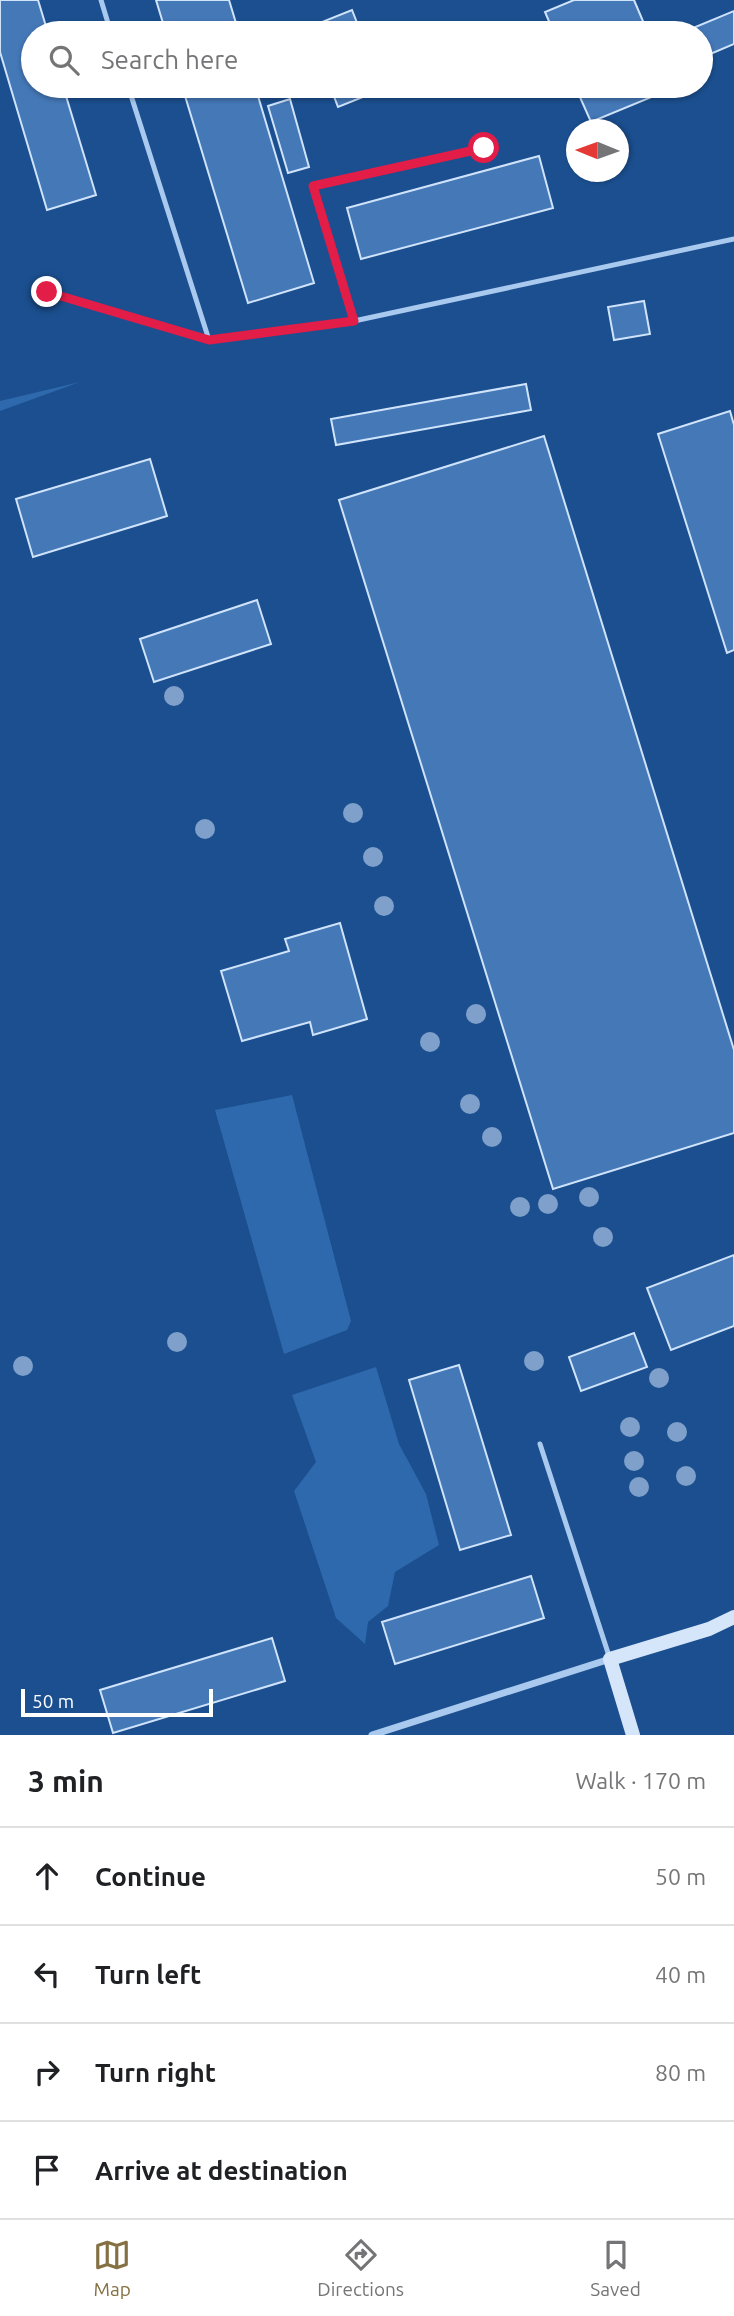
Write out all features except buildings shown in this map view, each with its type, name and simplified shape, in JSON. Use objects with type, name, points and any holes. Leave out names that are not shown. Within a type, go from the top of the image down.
[{"type":"main road","points":[[633,1735],[610,1659],[709,1629],[734,1617]]},
{"type":"street","points":[[372,1735],[610,1659]]},
{"type":"lane","points":[[101,0],[107,21]]},
{"type":"lane","points":[[132,98],[209,340]]},
{"type":"lane","points":[[354,321],[313,186],[484,148]]},
{"type":"lane","points":[[47,292],[209,340],[354,321],[734,239]]},
{"type":"lane","points":[[540,1444],[610,1659]]},
{"type":"shaded area","points":[[80,382],[0,411],[0,401]]},
{"type":"shaded area","points":[[292,1095],[351,1321],[347,1330],[284,1354],[215,1110]]},
{"type":"shaded area","points":[[376,1367],[399,1444],[426,1494],[439,1545],[395,1572],[388,1606],[368,1622],[365,1644],[336,1618],[294,1491],[316,1462],[292,1395]]},
{"type":"route","points":[[47,292],[209,340],[354,321],[313,186],[484,148]]}]
